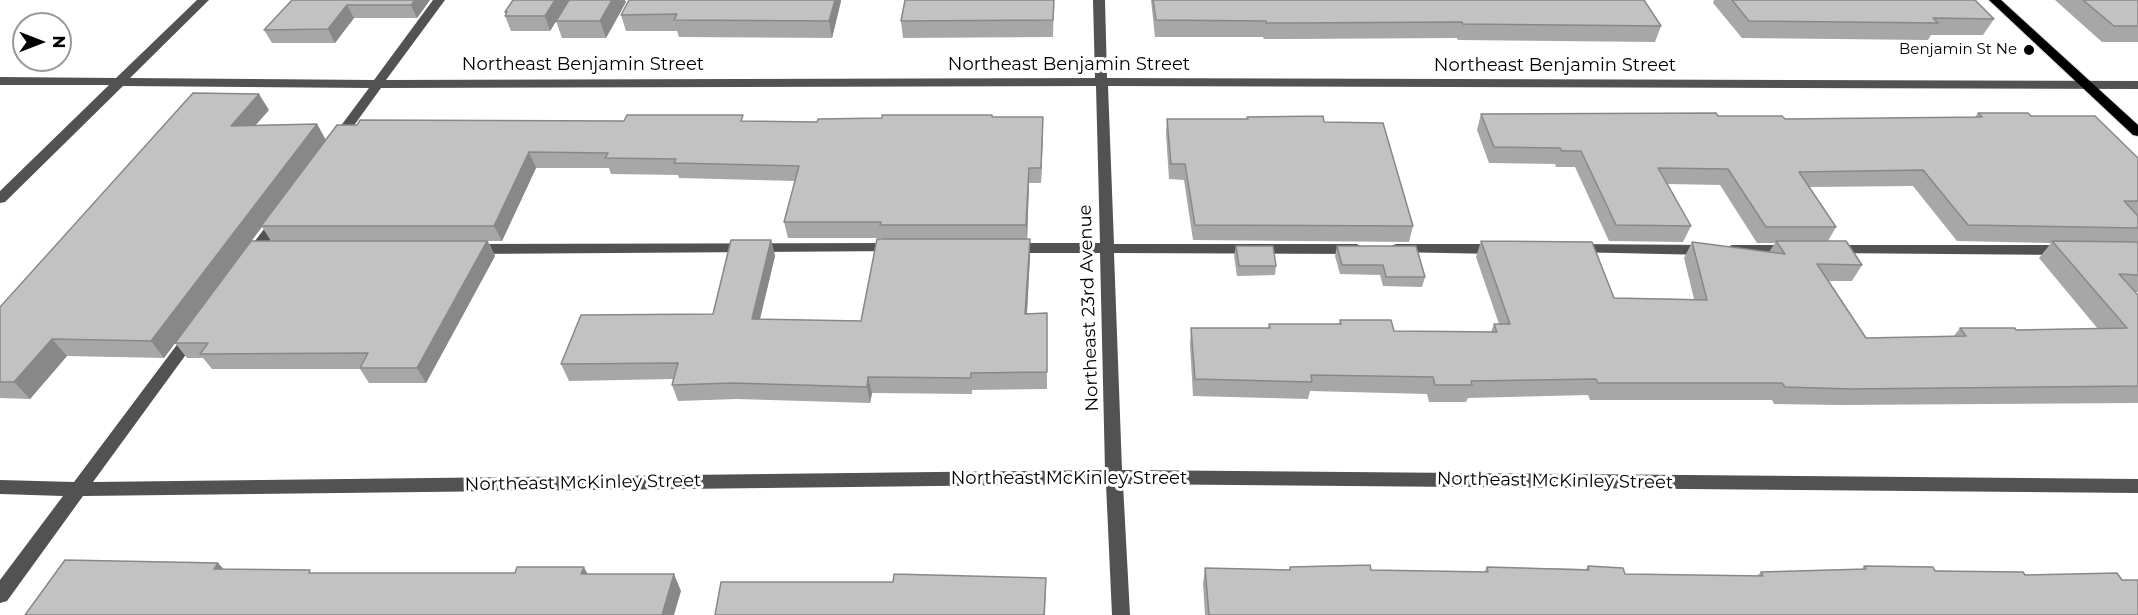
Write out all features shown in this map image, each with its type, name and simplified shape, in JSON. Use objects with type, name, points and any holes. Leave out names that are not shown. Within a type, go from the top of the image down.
[{"type":"main road","points":[[1995,0],[2138,132]]},
{"type":"street","points":[[0,199],[203,0]]},
{"type":"street","points":[[331,148],[439,0]]},
{"type":"street","name":"Northeast 23rd Avenue","points":[[1099,0],[1114,477],[1121,615]]},
{"type":"street","name":"Northeast Benjamin Street","points":[[0,81],[379,84],[1102,82],[2138,85]]},
{"type":"street","points":[[242,268],[290,203]]},
{"type":"street","points":[[459,249],[912,248]]},
{"type":"street","points":[[995,248],[1510,249]]},
{"type":"street","points":[[256,249],[280,249]]},
{"type":"street","points":[[1557,249],[2079,250]]},
{"type":"street","points":[[0,595],[200,325]]},
{"type":"street","name":"Northeast McKinley Street","points":[[0,487],[78,489],[1114,477],[2138,486]]},
{"type":"building","points":[[292,0],[415,0],[411,5],[347,5],[328,29],[264,30]]},
{"type":"building","points":[[513,0],[555,0],[545,16],[505,16]]},
{"type":"building","points":[[569,0],[612,0],[600,21],[556,21]]},
{"type":"building","points":[[629,0],[835,0],[829,21],[674,20],[677,14],[621,15]]},
{"type":"building","points":[[905,0],[1054,0],[1053,20],[901,21]]},
{"type":"building","points":[[1153,0],[1644,0],[1661,26],[1156,20]]},
{"type":"building","points":[[1732,0],[1975,0],[1994,19],[1933,18],[1938,23],[1749,21]]},
{"type":"building","points":[[2083,0],[2138,0],[2138,26],[2114,26]]},
{"type":"building","points":[[193,93],[259,94],[231,126],[317,124],[151,341],[52,339],[14,382],[0,382],[0,307]]},
{"type":"building","points":[[1716,113],[1718,116],[1782,116],[1785,119],[1982,117],[1978,113],[2095,116],[2138,158],[2138,201],[2124,201],[2138,216],[2138,228],[1968,225],[1923,170],[1799,172],[1836,227],[1766,227],[1728,169],[1658,168],[1691,226],[1616,225],[1581,151],[1562,151],[1560,148],[1494,147],[1481,114]]},
{"type":"building","points":[[627,115],[743,115],[741,121],[817,122],[818,119],[882,118],[882,115],[1043,117],[1041,168],[1029,168],[1026,225],[880,225],[881,222],[784,222],[799,166],[674,163],[676,159],[605,158],[608,153],[529,152],[494,226],[261,226],[337,125],[357,125],[360,120],[624,121]]},
{"type":"building","points":[[1323,116],[1324,122],[1383,123],[1413,226],[1195,225],[1185,164],[1171,164],[1167,119]]},
{"type":"building","points":[[877,239],[1030,239],[1025,314],[1047,313],[1047,372],[971,373],[971,378],[868,377],[867,387],[732,383],[672,385],[678,363],[561,364],[581,315],[713,314],[731,240],[771,240],[752,319],[861,321]]},
{"type":"building","points":[[251,241],[487,241],[417,368],[360,368],[368,353],[200,354],[208,343],[175,343]]},
{"type":"building","points":[[1481,241],[1592,242],[1614,298],[1707,300],[1692,242],[1785,254],[1776,241],[1846,241],[1862,265],[1817,264],[1866,338],[1966,336],[1960,328],[2015,328],[2016,330],[2127,328],[2052,241],[2138,242],[2138,275],[2119,274],[2138,295],[2138,386],[1851,389],[1785,387],[1782,383],[1598,383],[1596,379],[1471,381],[1472,385],[1435,385],[1433,377],[1311,375],[1312,382],[1195,379],[1191,328],[1270,328],[1269,324],[1341,324],[1340,320],[1391,320],[1394,331],[1497,332],[1494,324],[1510,324]]},
{"type":"building","points":[[1236,246],[1273,246],[1276,266],[1239,266]]},
{"type":"building","points":[[1337,246],[1416,246],[1425,277],[1386,277],[1383,265],[1342,265]]},
{"type":"building","points":[[65,560],[218,563],[214,569],[310,570],[309,573],[515,573],[517,567],[584,567],[581,574],[674,574],[662,615],[25,615]]},
{"type":"building","points":[[1370,565],[1371,570],[1488,572],[1487,567],[1589,570],[1588,566],[1623,568],[1625,574],[1763,576],[1761,572],[1866,569],[1864,566],[1933,567],[1935,571],[2023,572],[2025,575],[2117,573],[2122,580],[2138,580],[2138,615],[1209,615],[1205,568],[1290,570],[1290,567]]},
{"type":"building","points":[[894,574],[1046,578],[1044,615],[715,615],[721,582],[893,582]]},
{"type":"place","name":"Benjamin St Ne","points":[[2029,50]]}]
